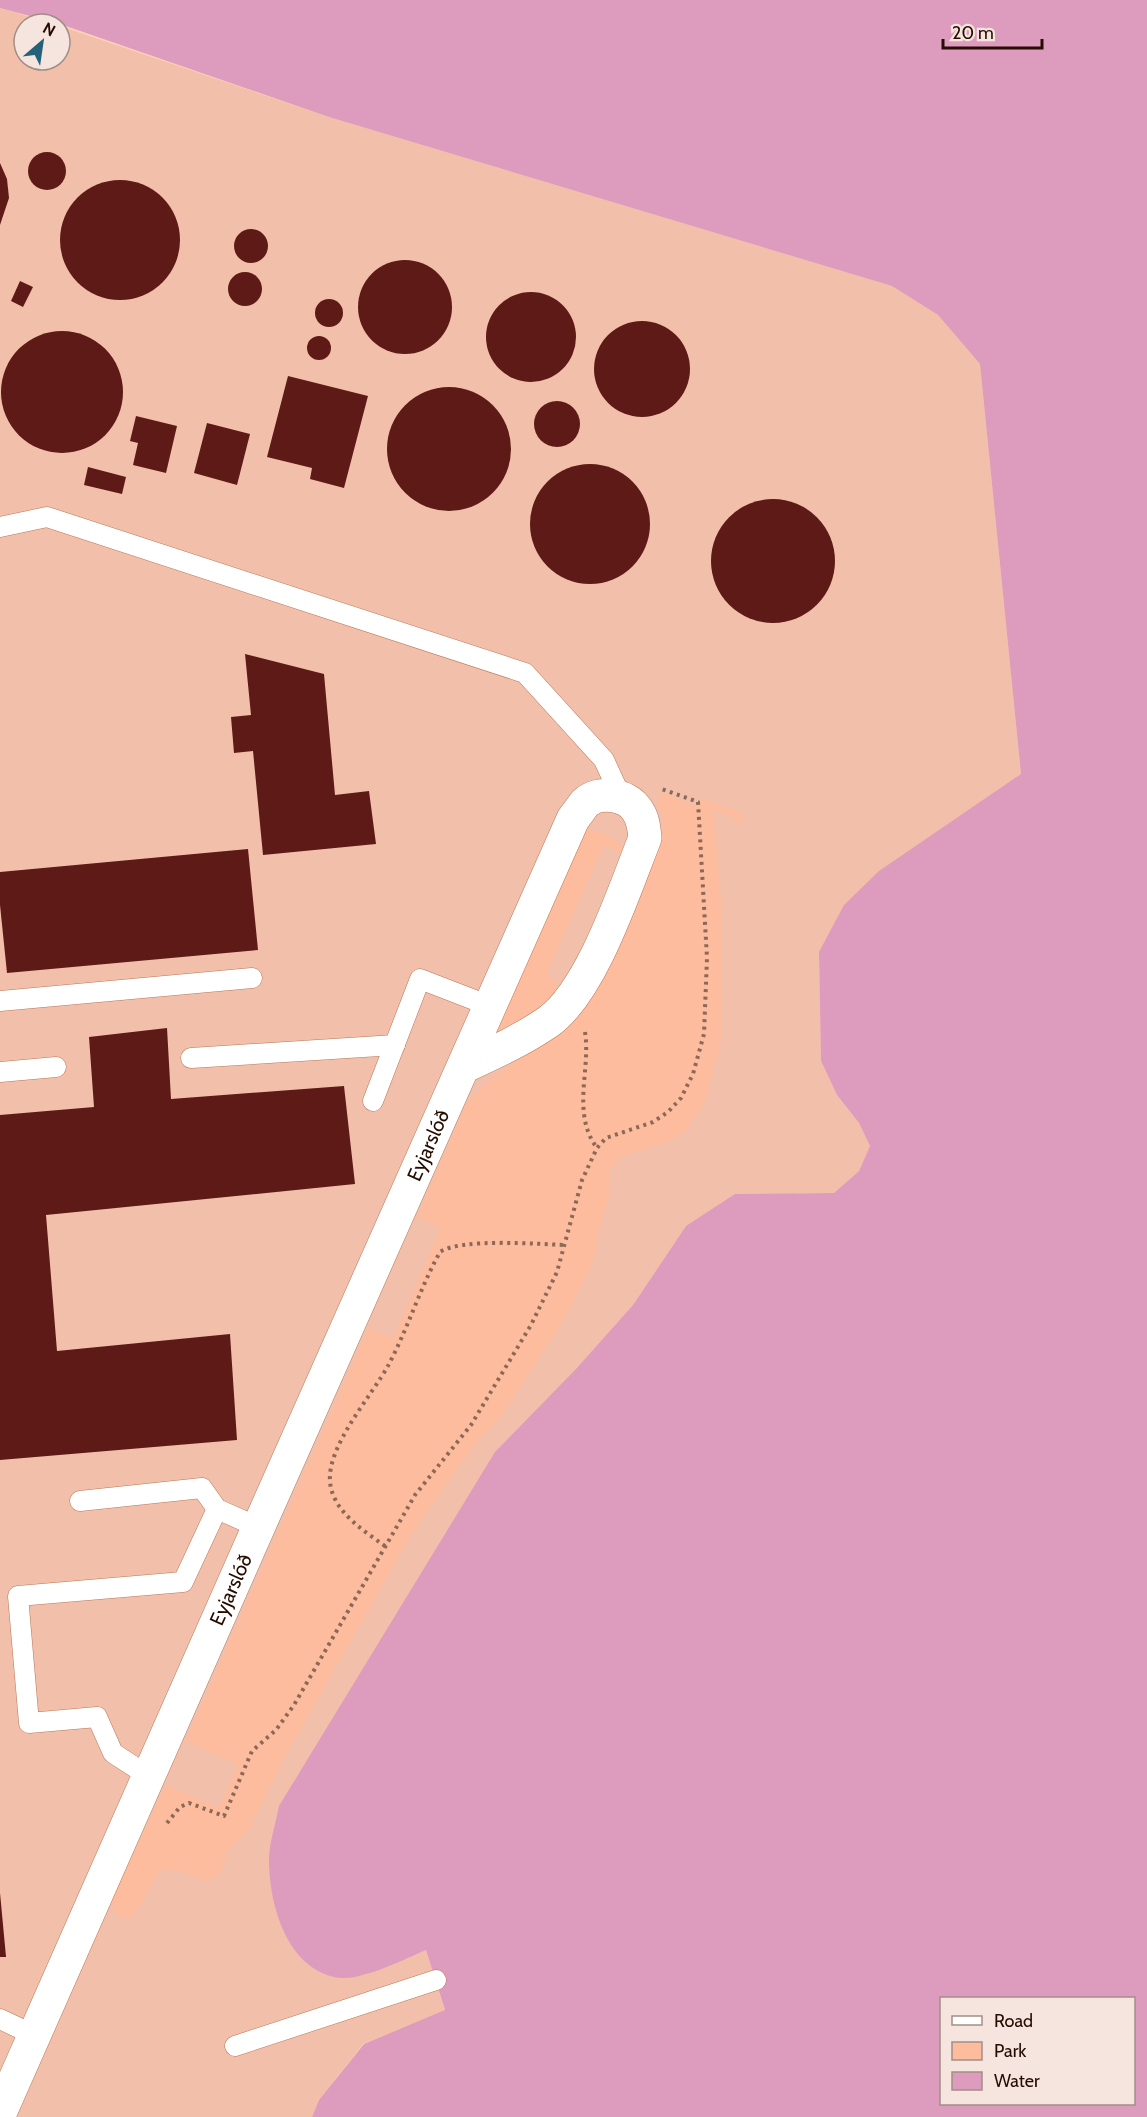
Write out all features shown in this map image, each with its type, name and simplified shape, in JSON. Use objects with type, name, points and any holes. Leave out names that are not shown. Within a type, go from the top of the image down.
[{"type":"street","name":"Eyjarslóð","points":[[0,2113],[573,819],[586,802],[601,795],[621,797]]},
{"type":"street","points":[[463,1067],[549,1022],[569,1003],[592,962],[645,838],[643,821],[636,807],[621,797]]},
{"type":"lane","points":[[0,527],[47,517],[525,672],[604,760],[621,797]]},
{"type":"lane","points":[[0,1001],[252,978]]},
{"type":"lane","points":[[373,1101],[420,979],[490,1006]]},
{"type":"lane","points":[[191,1058],[395,1045]]},
{"type":"lane","points":[[0,1072],[56,1067]]},
{"type":"lane","points":[[80,1501],[202,1488],[217,1509],[260,1528]]},
{"type":"lane","points":[[150,1777],[113,1753],[97,1718],[29,1723],[18,1596],[183,1582],[217,1509]]},
{"type":"lane","points":[[235,2046],[436,1980]]},
{"type":"lane","points":[[0,2019],[34,2035]]},
{"type":"path","points":[[164,1826],[180,1807],[189,1803],[224,1816],[252,1751],[276,1730],[294,1705],[415,1495],[471,1425],[495,1388],[557,1272],[582,1180],[597,1148],[606,1138],[653,1122],[668,1112],[681,1098],[699,1056],[706,1004],[707,958],[698,802],[663,789],[621,797]]},
{"type":"path","points":[[569,1003],[580,1018],[586,1035],[583,1104],[589,1137],[597,1148]]},
{"type":"path","points":[[385,1546],[343,1513],[334,1497],[330,1482],[332,1463],[338,1448],[389,1364],[440,1252],[447,1247],[482,1244],[565,1245]]},
{"type":"shaded area","points":[[0,8],[14,12],[12,72],[72,72],[72,30],[329,117],[892,286],[938,315],[980,364],[1021,774],[1147,912],[819,952],[821,1061],[837,1095],[859,1123],[870,1146],[859,1171],[834,1193],[797,1193],[686,1226],[633,1305],[575,1370],[364,1975],[426,1950],[445,2011],[363,2044],[319,2100],[312,2117],[0,2117]]},
{"type":"green space","points":[[663,793],[694,805],[703,799],[741,812],[742,827],[726,813],[714,812],[722,915],[722,1036],[704,1105],[685,1131],[671,1141],[621,1156],[610,1169],[609,1196],[598,1231],[594,1260],[561,1324],[501,1416],[474,1445],[412,1533],[284,1758],[248,1831],[229,1848],[219,1875],[206,1881],[178,1870],[162,1870],[134,1914],[128,1919],[116,1914],[111,1901],[166,1785],[219,1808],[238,1764],[186,1741],[369,1328],[393,1338],[441,1228],[418,1217],[466,1104],[494,1076],[552,1038],[658,847],[663,820],[658,797]]},
{"type":"green space","points":[[588,830],[598,831],[613,838],[623,850],[621,855],[608,845],[602,849],[547,972],[560,988],[545,1008],[496,1035],[495,1030],[583,833]]},
{"type":"water","points":[[0,0],[1147,0],[1147,2117],[312,2117],[319,2100],[364,2044],[445,2010],[426,1950],[380,1970],[344,1978],[317,1971],[292,1946],[277,1913],[270,1877],[270,1847],[279,1806],[495,1452],[575,1370],[633,1305],[686,1226],[735,1194],[834,1193],[859,1171],[870,1146],[859,1123],[837,1095],[821,1061],[819,952],[844,905],[879,871],[1021,774],[980,364],[938,315],[892,286],[329,117],[72,28],[72,12],[15,12],[0,8]]},
{"type":"building","points":[[47,152],[60,158],[66,171],[60,184],[47,190],[34,184],[28,171],[34,158]]},
{"type":"building","points":[[0,163],[7,179],[9,198],[0,225]]},
{"type":"building","points":[[120,180],[143,184],[163,197],[176,217],[180,240],[176,263],[163,283],[143,296],[120,300],[97,296],[77,283],[64,263],[60,240],[64,217],[77,197],[97,184]]},
{"type":"building","points":[[251,229],[263,234],[268,246],[263,258],[251,263],[239,258],[234,246],[239,234]]},
{"type":"building","points":[[405,260],[423,264],[438,274],[448,289],[452,307],[448,325],[438,340],[423,350],[405,354],[387,350],[372,340],[362,325],[358,307],[362,289],[372,274],[387,264]]},
{"type":"building","points":[[245,272],[257,277],[262,289],[257,301],[245,306],[233,301],[228,289],[233,277]]},
{"type":"building","points":[[20,281],[33,287],[23,307],[11,301]]},
{"type":"building","points":[[531,292],[548,295],[563,305],[573,320],[576,337],[573,354],[563,369],[548,379],[531,382],[514,379],[499,369],[489,354],[486,337],[489,320],[499,305],[514,295]]},
{"type":"building","points":[[329,299],[339,303],[343,313],[339,323],[329,327],[319,323],[315,313],[319,303]]},
{"type":"building","points":[[642,321],[660,325],[676,335],[686,351],[690,369],[686,387],[676,403],[660,413],[642,417],[624,413],[608,403],[598,387],[594,369],[598,351],[608,335],[624,325]]},
{"type":"building","points":[[62,331],[85,335],[105,349],[119,369],[123,392],[119,415],[105,435],[85,449],[62,453],[39,449],[19,435],[5,415],[1,392],[5,369],[19,349],[39,335]]},
{"type":"building","points":[[319,336],[328,339],[331,348],[328,357],[319,360],[310,357],[307,348],[310,339]]},
{"type":"building","points":[[288,376],[368,396],[344,488],[310,479],[312,468],[267,457]]},
{"type":"building","points":[[449,387],[473,392],[493,405],[506,425],[511,449],[506,473],[493,493],[473,506],[449,511],[425,506],[405,493],[392,473],[387,449],[392,425],[405,405],[425,392]]},
{"type":"building","points":[[557,401],[573,408],[580,424],[573,440],[557,447],[541,440],[534,424],[541,408]]},
{"type":"building","points":[[136,416],[177,426],[166,473],[133,465],[138,443],[130,441]]},
{"type":"building","points":[[207,423],[250,434],[237,485],[194,473]]},
{"type":"building","points":[[590,464],[613,469],[632,482],[645,501],[650,524],[645,547],[632,566],[613,579],[590,584],[567,579],[548,566],[535,547],[530,524],[535,501],[548,482],[567,469]]},
{"type":"building","points":[[88,467],[126,477],[122,494],[84,485]]},
{"type":"building","points":[[773,499],[797,503],[817,517],[831,537],[835,561],[831,585],[817,605],[797,619],[773,623],[749,619],[729,605],[715,585],[711,561],[715,537],[729,517],[749,503]]},
{"type":"building","points":[[245,654],[324,674],[335,795],[369,791],[376,844],[263,855],[253,751],[234,753],[231,717],[251,715]]},
{"type":"building","points":[[248,849],[258,950],[7,973],[0,905],[0,872]]},
{"type":"building","points":[[167,1028],[171,1099],[344,1086],[355,1184],[46,1215],[57,1351],[230,1334],[237,1440],[0,1460],[0,1115],[94,1107],[89,1037]]},
{"type":"building","points":[[0,1893],[6,1957],[0,1957]]}]
